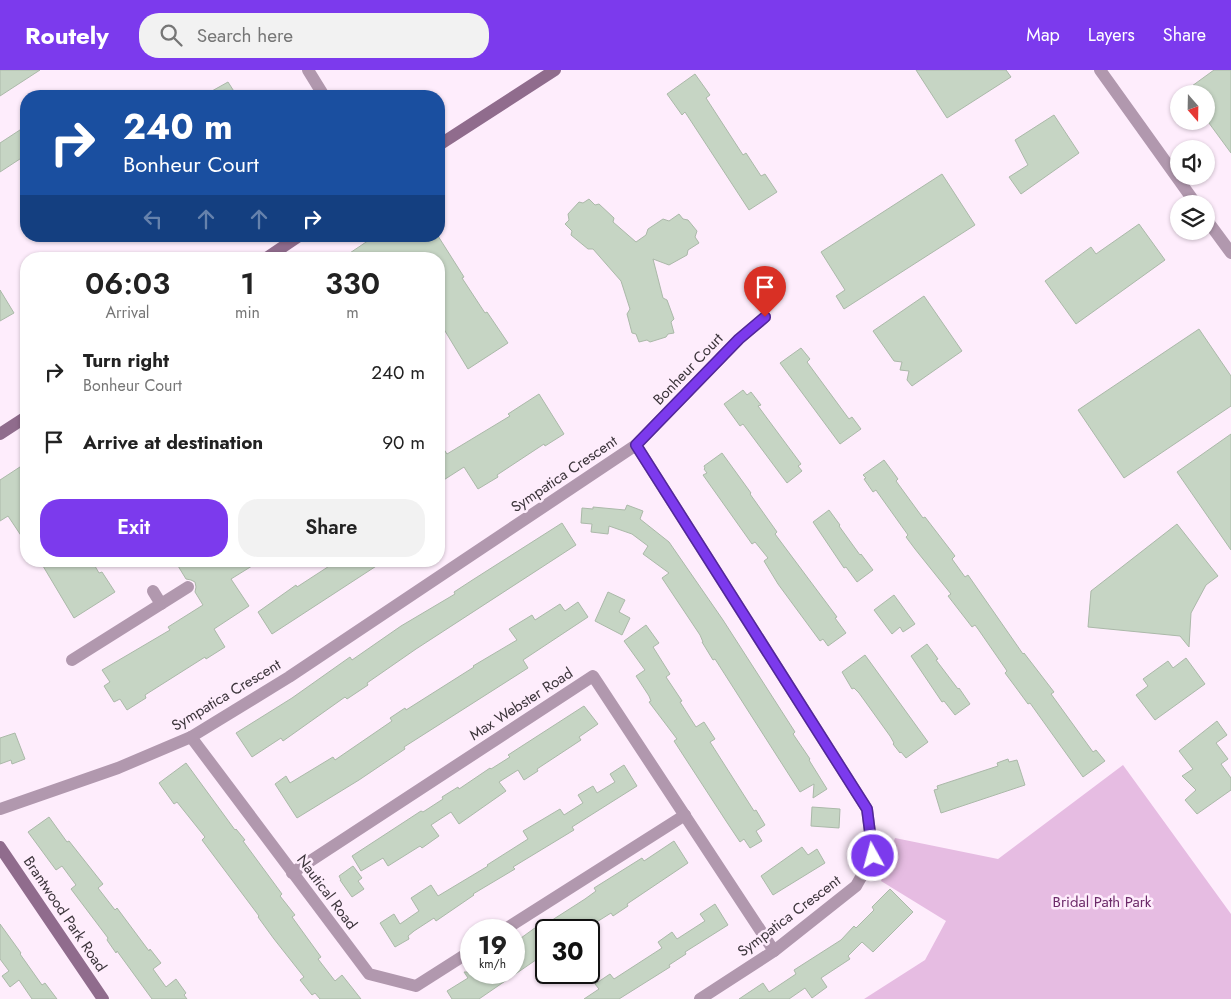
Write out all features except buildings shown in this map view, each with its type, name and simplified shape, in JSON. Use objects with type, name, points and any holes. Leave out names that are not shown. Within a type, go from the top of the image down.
[{"type":"main road","points":[[445,141],[555,70]]},
{"type":"main road","points":[[275,252],[289,242]]},
{"type":"main road","points":[[0,434],[20,421]]},
{"type":"main road","name":"Brantwood Park Road","points":[[0,848],[104,999]]},
{"type":"street","points":[[308,70],[320,90]]},
{"type":"street","points":[[1100,70],[1190,195]]},
{"type":"street","points":[[1215,231],[1231,253]]},
{"type":"street","name":"Bonheur Court","points":[[636,445],[739,339],[765,317]]},
{"type":"street","name":"Sympatica Crescent","points":[[0,809],[118,768],[191,738],[289,677],[636,445],[867,809],[873,856],[856,886],[774,951],[700,999]]},
{"type":"street","points":[[72,660],[188,587]]},
{"type":"street","points":[[152,591],[161,604]]},
{"type":"street","name":"Max Webster Road","points":[[292,873],[593,676],[774,951]]},
{"type":"street","name":"Nautical Road","points":[[191,738],[369,974],[416,986],[460,957]]},
{"type":"street","points":[[521,919],[685,815]]},
{"type":"green space","name":"Bridal Path Park","points":[[1123,765],[1231,914],[1231,999],[864,999],[925,960],[946,921],[881,881],[895,838],[998,859]]},
{"type":"route","points":[[765,317],[739,339],[636,445],[867,809],[873,856]]}]
